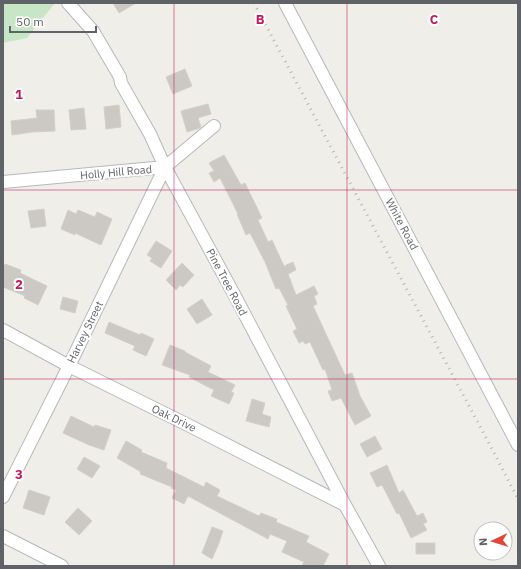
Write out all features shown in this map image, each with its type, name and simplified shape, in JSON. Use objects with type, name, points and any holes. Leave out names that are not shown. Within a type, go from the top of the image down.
[{"type":"street","name":"Pine Tree Road","points":[[68,3],[93,31],[150,134],[345,505],[379,566]]},
{"type":"street","name":"White Road","points":[[285,3],[518,445]]},
{"type":"street","name":"Holly Hill Road","points":[[3,182],[166,167],[214,126]]},
{"type":"street","name":"Harvey Street","points":[[3,497],[166,167]]},
{"type":"street","name":"Oak Drive","points":[[3,330],[69,366],[345,505]]},
{"type":"street","points":[[3,536],[62,566]]},
{"type":"green space","points":[[3,3],[55,3],[27,38],[3,43]]},
{"type":"building","points":[[113,3],[136,3],[119,13]]},
{"type":"building","points":[[185,69],[192,86],[173,94],[166,77]]},
{"type":"building","points":[[208,104],[211,114],[198,118],[200,128],[187,132],[181,111]]},
{"type":"building","points":[[119,105],[121,127],[106,129],[104,107]]},
{"type":"building","points":[[84,108],[86,129],[71,130],[69,110]]},
{"type":"building","points":[[36,110],[54,110],[55,131],[12,135],[11,121],[37,118]]},
{"type":"building","points":[[224,155],[241,185],[245,183],[262,218],[258,220],[268,242],[272,240],[284,266],[293,262],[296,270],[288,274],[296,295],[314,286],[318,294],[314,296],[317,304],[313,306],[345,375],[352,373],[360,396],[371,416],[355,425],[341,398],[332,401],[328,391],[332,390],[325,369],[323,370],[310,342],[305,344],[303,341],[299,343],[293,331],[297,329],[286,306],[288,305],[279,288],[276,289],[265,262],[250,233],[246,235],[238,214],[220,178],[214,182],[209,173],[214,171],[209,163]]},
{"type":"building","points":[[44,209],[46,226],[31,228],[28,211]]},
{"type":"building","points":[[68,210],[76,214],[78,210],[95,217],[97,212],[112,219],[101,245],[75,233],[75,235],[61,229]]},
{"type":"building","points":[[156,241],[172,251],[161,268],[150,261],[152,258],[147,255]]},
{"type":"building","points":[[182,263],[194,275],[183,287],[180,285],[176,290],[166,280]]},
{"type":"building","points":[[5,264],[21,270],[20,273],[47,286],[38,305],[24,298],[25,296],[3,287],[3,270]]},
{"type":"building","points":[[63,297],[78,301],[75,313],[60,309]]},
{"type":"building","points":[[202,299],[212,315],[197,324],[187,309]]},
{"type":"building","points":[[109,322],[140,335],[141,333],[154,339],[146,356],[133,350],[135,346],[105,333]]},
{"type":"building","points":[[170,345],[185,351],[211,366],[208,372],[235,385],[231,392],[234,393],[229,404],[211,396],[214,390],[189,377],[190,375],[162,365]]},
{"type":"building","points":[[252,399],[265,403],[262,414],[271,417],[269,427],[246,421]]},
{"type":"building","points":[[71,416],[94,427],[95,425],[111,430],[104,450],[63,433]]},
{"type":"building","points":[[375,436],[382,449],[367,457],[360,444]]},
{"type":"building","points":[[126,441],[142,450],[141,452],[167,463],[166,468],[204,487],[206,482],[220,490],[217,496],[259,516],[261,513],[277,519],[276,522],[309,536],[306,542],[329,554],[323,566],[302,566],[304,562],[282,552],[287,541],[270,534],[268,539],[188,496],[184,504],[172,498],[176,490],[171,488],[172,487],[140,474],[141,472],[117,458]]},
{"type":"building","points":[[84,457],[100,466],[92,478],[77,469]]},
{"type":"building","points":[[387,465],[399,493],[403,490],[417,516],[423,513],[427,522],[423,524],[427,530],[411,538],[399,513],[397,514],[382,485],[377,487],[370,473]]},
{"type":"building","points":[[29,490],[50,497],[44,515],[23,508]]},
{"type":"building","points":[[78,508],[92,521],[79,535],[65,522]]},
{"type":"building","points":[[212,527],[223,531],[212,559],[202,553]]},
{"type":"building","points":[[416,543],[435,543],[435,554],[416,554]]},
{"type":"railway","points":[[254,3],[518,499]]}]
